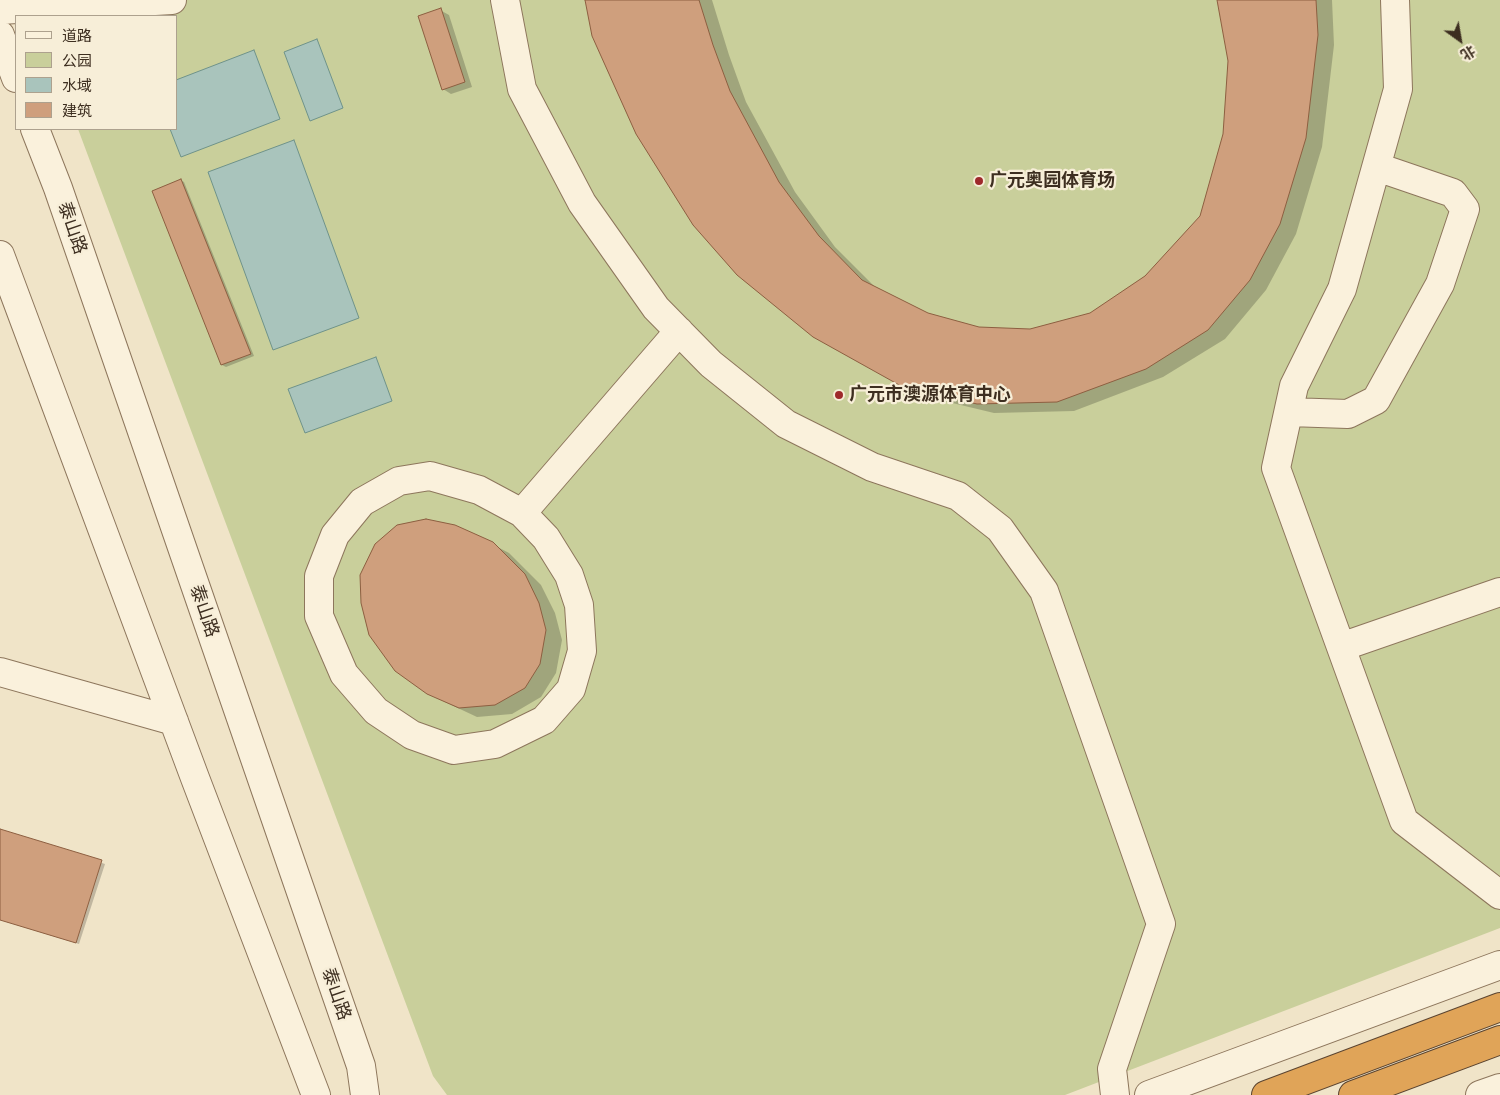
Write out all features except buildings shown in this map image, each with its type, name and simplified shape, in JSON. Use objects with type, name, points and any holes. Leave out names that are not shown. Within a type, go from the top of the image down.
[{"type":"highway","points":[[1266,1095],[1500,1007]]},
{"type":"highway","points":[[1353,1095],[1500,1040]]},
{"type":"street","points":[[0,10],[172,0]]},
{"type":"street","points":[[505,0],[522,89],[582,203],[650,300],[678,331],[711,364],[786,424],[872,467],[958,496],[1000,529],[1044,591],[1161,924],[1112,1069],[1116,1095]]},
{"type":"street","points":[[1395,0],[1398,89],[1342,289],[1294,386],[1276,468],[1404,821],[1500,895]]},
{"type":"street","points":[[0,35],[15,75]]},
{"type":"street","name":"泰山路","points":[[35,130],[68,216],[361,1066],[366,1095]]},
{"type":"street","points":[[1289,412],[1348,414],[1376,400],[1440,284],[1465,209],[1453,193],[1377,167]]},
{"type":"street","points":[[0,255],[316,1095]]},
{"type":"street","points":[[522,514],[678,331]]},
{"type":"street","points":[[430,476],[479,490],[522,514],[546,538],[570,575],[579,605],[582,651],[571,688],[544,720],[495,744],[454,750],[412,735],[376,711],[344,674],[318,616],[319,576],[335,536],[362,502],[399,481],[430,476]]},
{"type":"street","points":[[1341,647],[1500,592]]},
{"type":"street","points":[[0,672],[174,721]]},
{"type":"street","points":[[1149,1095],[1500,965]]},
{"type":"street","points":[[361,1066],[383,1095]]},
{"type":"street","points":[[1480,1095],[1500,1088]]},
{"type":"green space","name":"广元市澳源体育中心","points":[[30,0],[1500,0],[1500,928],[1065,1095],[447,1095],[433,1076],[78,130],[178,130],[178,15],[36,15]]},
{"type":"water","points":[[317,39],[343,108],[310,121],[284,52]]},
{"type":"water","points":[[254,50],[280,119],[181,157],[170,130],[178,130],[178,79]]},
{"type":"water","points":[[294,140],[359,318],[273,350],[208,172]]},
{"type":"water","points":[[376,357],[392,401],[305,433],[288,389]]},
{"type":"place","name":"广元奥园体育场","points":[[979,181]]},
{"type":"place","name":"广元市澳源体育中心","points":[[839,395]]}]
